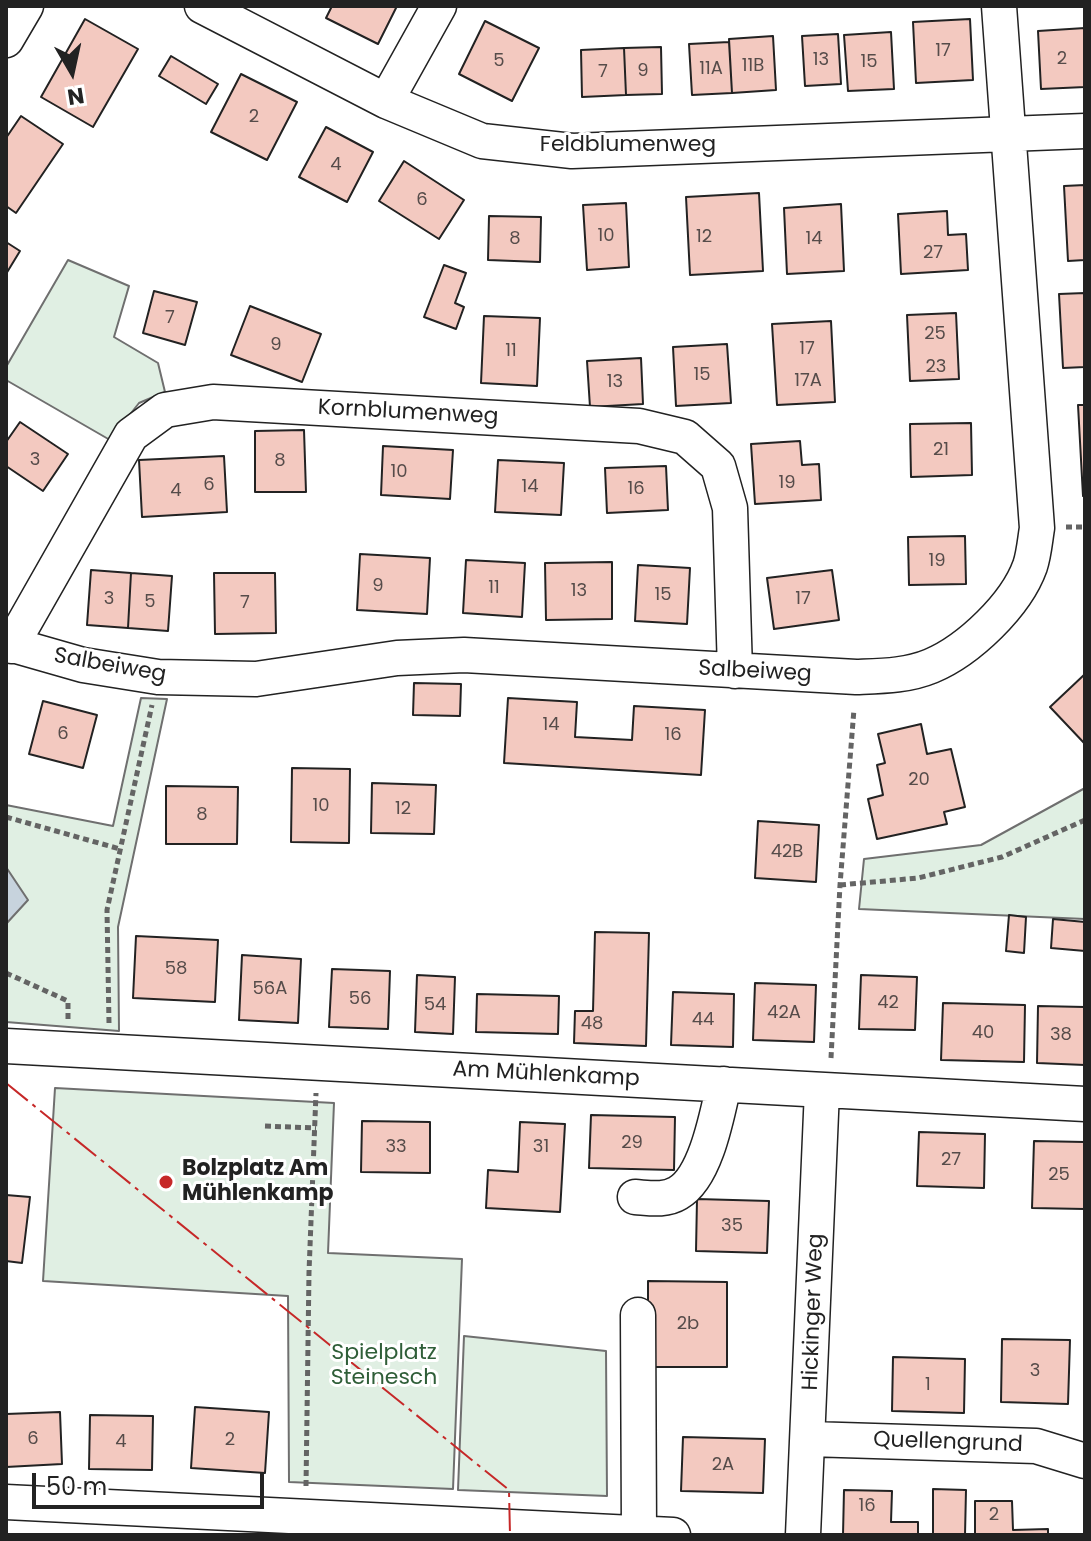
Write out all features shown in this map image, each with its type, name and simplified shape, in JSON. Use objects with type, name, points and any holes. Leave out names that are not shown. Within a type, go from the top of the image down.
[{"type":"street","points":[[6,40],[26,6]]},
{"type":"street","name":"Feldblumenweg","points":[[202,6],[386,101],[482,141],[572,151],[1085,131]]},
{"type":"street","points":[[386,101],[439,6]]},
{"type":"street","name":"Salbeiweg","points":[[8,645],[83,665],[158,677],[256,679],[397,658],[464,655],[856,677],[895,676],[931,666],[969,644],[1011,601],[1030,566],[1037,528],[999,6]]},
{"type":"street","name":"Kornblumenweg","points":[[8,645],[131,435],[165,410],[213,402],[639,426],[685,437],[718,466],[730,508],[735,671]]},
{"type":"street","name":"Am Mühlenkamp","points":[[6,1046],[1085,1104]]},
{"type":"street","points":[[635,1197],[659,1199],[677,1194],[695,1180],[724,1084]]},
{"type":"street","name":"Hickinger Weg","points":[[803,1535],[822,1090]]},
{"type":"street","points":[[638,1315],[639,1533]]},
{"type":"street","name":"Quellengrund","points":[[809,1439],[1036,1446],[1085,1461]]},
{"type":"street","points":[[6,1502],[306,1525],[673,1535]]},
{"type":"path","points":[[109,1051],[107,910],[158,677]]},
{"type":"path","points":[[822,1090],[834,1049],[840,885],[856,677]]},
{"type":"path","points":[[6,817],[120,849]]},
{"type":"path","points":[[840,885],[918,878],[1002,857],[1085,820]]},
{"type":"path","points":[[6,973],[68,1001],[68,1050]]},
{"type":"path","points":[[306,1525],[309,1272],[317,1063]]},
{"type":"path","points":[[265,1126],[316,1128]]},
{"type":"green space","points":[[68,260],[129,286],[114,337],[158,363],[165,392],[139,403],[110,440],[6,380],[6,367]]},
{"type":"green space","points":[[141,698],[167,699],[118,927],[119,1031],[6,1022],[6,805],[113,826]]},
{"type":"green space","points":[[1085,788],[1085,919],[859,909],[864,859],[981,845]]},
{"type":"green space","name":"Spielplatz Steinesch","points":[[55,1088],[334,1103],[328,1253],[462,1259],[453,1489],[289,1482],[288,1296],[43,1281]]},
{"type":"green space","points":[[464,1336],[606,1351],[607,1496],[458,1490]]},
{"type":"shaded area","points":[[6,867],[28,900],[6,924]]},
{"type":"building","points":[[332,6],[397,6],[378,44],[326,18]]},
{"type":"building","points":[[85,19],[138,49],[93,127],[41,97]]},
{"type":"building","points":[[970,19],[973,80],[916,83],[913,22]]},
{"type":"building","points":[[485,21],[539,48],[512,101],[459,74]]},
{"type":"building","points":[[1085,28],[1085,87],[1041,89],[1038,31]]},
{"type":"building","points":[[891,32],[894,89],[848,91],[844,35]]},
{"type":"building","points":[[838,34],[841,84],[805,86],[802,36]]},
{"type":"building","points":[[773,36],[776,90],[732,93],[729,39]]},
{"type":"building","points":[[729,42],[732,93],[692,95],[689,44]]},
{"type":"building","points":[[661,47],[662,94],[626,95],[624,48]]},
{"type":"building","points":[[624,48],[626,95],[582,97],[581,50]]},
{"type":"building","points":[[171,56],[218,84],[206,104],[159,76]]},
{"type":"building","points":[[241,74],[297,102],[267,160],[211,132]]},
{"type":"building","points":[[21,116],[63,144],[16,213],[6,206],[6,138]]},
{"type":"building","points":[[326,127],[373,152],[347,202],[299,177]]},
{"type":"building","points":[[404,161],[464,200],[439,239],[379,201]]},
{"type":"building","points":[[1085,185],[1085,260],[1068,261],[1064,186]]},
{"type":"building","points":[[759,193],[763,271],[690,275],[686,197]]},
{"type":"building","points":[[626,203],[629,267],[587,270],[583,205]]},
{"type":"building","points":[[841,204],[844,271],[787,274],[784,208]]},
{"type":"building","points":[[947,211],[948,235],[966,234],[968,270],[901,274],[898,214]]},
{"type":"building","points":[[489,216],[541,217],[540,262],[488,260]]},
{"type":"building","points":[[6,242],[20,251],[6,274]]},
{"type":"building","points":[[444,265],[466,273],[455,303],[464,307],[456,329],[424,317]]},
{"type":"building","points":[[154,291],[197,302],[185,345],[143,333]]},
{"type":"building","points":[[1085,293],[1085,367],[1063,368],[1059,294]]},
{"type":"building","points":[[250,306],[321,334],[302,382],[231,355]]},
{"type":"building","points":[[956,313],[959,379],[910,381],[907,315]]},
{"type":"building","points":[[484,316],[540,318],[537,386],[481,383]]},
{"type":"building","points":[[831,321],[835,402],[777,405],[772,324]]},
{"type":"building","points":[[727,344],[731,403],[676,406],[673,347]]},
{"type":"building","points":[[641,358],[643,404],[590,407],[587,361]]},
{"type":"building","points":[[1078,405],[1085,405],[1083,496]]},
{"type":"building","points":[[20,422],[68,454],[43,491],[6,466],[6,442]]},
{"type":"building","points":[[971,423],[972,475],[911,477],[910,424]]},
{"type":"building","points":[[304,430],[306,492],[255,492],[255,431]]},
{"type":"building","points":[[800,441],[802,465],[819,464],[821,500],[755,504],[751,444]]},
{"type":"building","points":[[383,446],[453,450],[450,499],[381,495]]},
{"type":"building","points":[[224,456],[227,512],[142,517],[139,460]]},
{"type":"building","points":[[498,460],[564,463],[561,515],[495,512]]},
{"type":"building","points":[[666,466],[668,510],[607,513],[605,468]]},
{"type":"building","points":[[965,536],[966,584],[909,585],[908,537]]},
{"type":"building","points":[[360,554],[430,558],[427,614],[357,610]]},
{"type":"building","points":[[466,560],[525,563],[522,617],[463,613]]},
{"type":"building","points":[[612,562],[612,619],[546,620],[545,563]]},
{"type":"building","points":[[638,565],[690,568],[687,624],[635,621]]},
{"type":"building","points":[[91,570],[131,573],[128,628],[87,625]]},
{"type":"building","points":[[832,570],[839,620],[774,629],[767,578]]},
{"type":"building","points":[[131,573],[172,576],[168,631],[128,628]]},
{"type":"building","points":[[214,573],[275,573],[276,633],[215,634]]},
{"type":"building","points":[[1085,674],[1085,744],[1050,707]]},
{"type":"building","points":[[414,683],[461,684],[460,716],[413,715]]},
{"type":"building","points":[[508,698],[577,702],[575,737],[632,740],[634,706],[705,710],[701,775],[504,763]]},
{"type":"building","points":[[43,701],[97,715],[83,768],[29,754]]},
{"type":"building","points":[[921,724],[927,754],[951,749],[965,807],[944,812],[947,824],[877,839],[868,799],[883,795],[877,765],[885,763],[878,734]]},
{"type":"building","points":[[292,768],[350,769],[349,843],[291,842]]},
{"type":"building","points":[[372,783],[436,785],[434,834],[371,833]]},
{"type":"building","points":[[166,786],[238,787],[237,844],[166,844]]},
{"type":"building","points":[[758,821],[819,825],[816,882],[755,878]]},
{"type":"building","points":[[1009,915],[1026,917],[1024,953],[1006,951]]},
{"type":"building","points":[[1053,919],[1085,922],[1085,951],[1051,948]]},
{"type":"building","points":[[595,932],[649,933],[646,1046],[574,1043],[575,1011],[593,1011]]},
{"type":"building","points":[[136,936],[218,940],[215,1002],[133,998]]},
{"type":"building","points":[[242,955],[301,959],[298,1023],[239,1020]]},
{"type":"building","points":[[332,969],[390,971],[388,1029],[329,1027]]},
{"type":"building","points":[[417,975],[455,977],[453,1034],[415,1032]]},
{"type":"building","points":[[861,975],[917,977],[915,1030],[859,1029]]},
{"type":"building","points":[[755,983],[816,985],[814,1042],[753,1040]]},
{"type":"building","points":[[673,992],[734,994],[733,1047],[671,1045]]},
{"type":"building","points":[[477,994],[559,996],[558,1034],[476,1032]]},
{"type":"building","points":[[943,1003],[1025,1005],[1024,1062],[941,1060]]},
{"type":"building","points":[[1038,1006],[1085,1007],[1085,1065],[1037,1063]]},
{"type":"building","points":[[591,1115],[675,1117],[674,1170],[589,1168]]},
{"type":"building","points":[[362,1121],[430,1122],[430,1173],[361,1172]]},
{"type":"building","points":[[520,1122],[565,1124],[560,1212],[486,1208],[488,1170],[518,1172]]},
{"type":"building","points":[[919,1132],[985,1134],[984,1188],[917,1186]]},
{"type":"building","points":[[1034,1141],[1085,1142],[1085,1209],[1032,1208]]},
{"type":"building","points":[[6,1195],[30,1197],[22,1263],[6,1261]]},
{"type":"building","points":[[697,1199],[769,1201],[767,1253],[696,1251]]},
{"type":"building","points":[[648,1281],[727,1282],[727,1367],[648,1367]]},
{"type":"building","points":[[1002,1339],[1070,1340],[1068,1404],[1001,1402]]},
{"type":"building","points":[[893,1357],[965,1359],[964,1413],[892,1411]]},
{"type":"building","points":[[195,1407],[269,1412],[265,1473],[191,1468]]},
{"type":"building","points":[[60,1412],[62,1464],[6,1467],[6,1414]]},
{"type":"building","points":[[90,1415],[153,1416],[152,1470],[89,1469]]},
{"type":"building","points":[[683,1437],[765,1439],[763,1493],[681,1491]]},
{"type":"building","points":[[933,1489],[966,1490],[965,1535],[933,1535]]},
{"type":"building","points":[[844,1490],[892,1491],[891,1522],[918,1522],[918,1535],[843,1535]]},
{"type":"building","points":[[975,1501],[1012,1501],[1013,1530],[1048,1529],[1048,1535],[975,1535]]},
{"type":"power","points":[[6,1083],[509,1490],[510,1535]]},
{"type":"place","name":"Bolzplatz Am Mühlenkamp","points":[[166,1182]]}]
